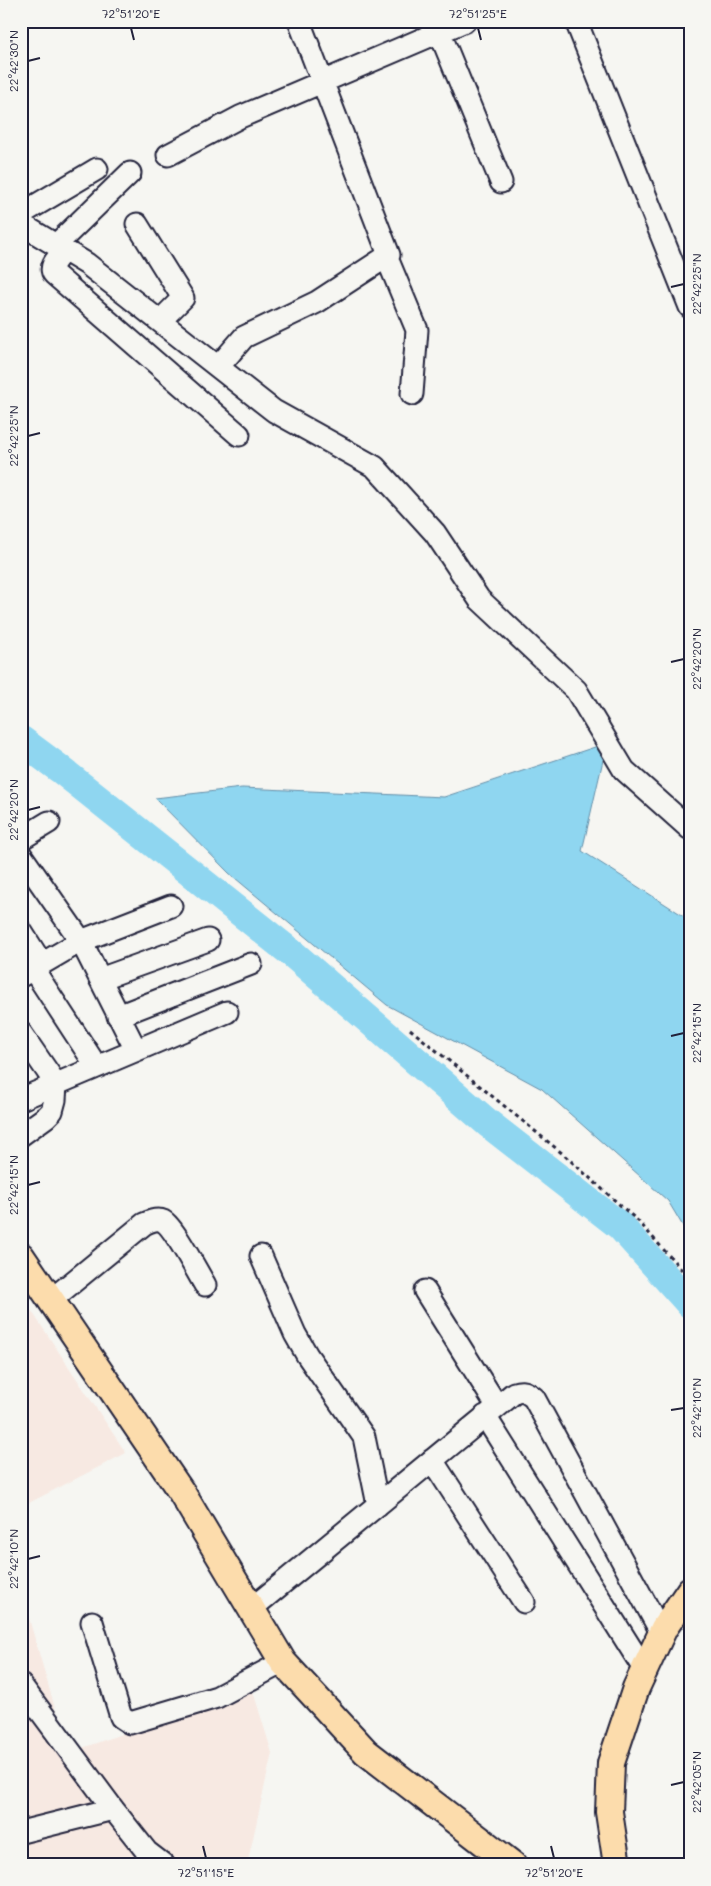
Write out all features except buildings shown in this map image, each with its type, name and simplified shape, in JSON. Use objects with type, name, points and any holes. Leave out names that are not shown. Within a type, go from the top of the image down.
[{"type":"main road","points":[[21,1256],[182,1493],[283,1662],[366,1752],[513,1865]]},
{"type":"main road","points":[[616,1864],[609,1812],[611,1763],[636,1688],[644,1670],[662,1634],[690,1590]]},
{"type":"street","points":[[299,21],[388,251],[389,255],[387,258],[417,330],[412,394]]},
{"type":"street","points":[[168,154],[240,117],[322,82],[437,27],[465,21]]},
{"type":"street","points":[[576,21],[690,307]]},
{"type":"street","points":[[437,27],[501,182]]},
{"type":"street","points":[[21,214],[97,169]]},
{"type":"street","points":[[130,173],[60,247],[52,267],[52,272],[239,435]]},
{"type":"street","points":[[21,224],[87,264],[274,411],[369,463],[382,474],[435,533],[479,599],[576,690],[624,770],[690,829]]},
{"type":"street","points":[[137,224],[184,298],[160,321]]},
{"type":"street","points":[[218,367],[244,337],[312,304],[387,258]]},
{"type":"street","points":[[21,839],[49,822]]},
{"type":"street","points":[[21,855],[81,941],[136,1050]]},
{"type":"street","points":[[32,970],[81,941],[171,906]]},
{"type":"street","points":[[21,931],[32,970],[97,1067]]},
{"type":"street","points":[[100,979],[208,940]]},
{"type":"street","points":[[118,1016],[251,964]]},
{"type":"street","points":[[21,1099],[227,1012]]},
{"type":"street","points":[[21,1033],[56,1084],[56,1100],[52,1111],[21,1135]]},
{"type":"street","points":[[51,1300],[144,1224],[153,1220],[163,1221],[172,1230],[205,1285]]},
{"type":"street","points":[[261,1256],[299,1341],[364,1438],[378,1505]]},
{"type":"street","points":[[425,1291],[491,1411],[644,1670]]},
{"type":"street","points":[[251,1609],[491,1411],[520,1390],[528,1392],[534,1398],[662,1634]]},
{"type":"street","points":[[432,1460],[524,1602]]},
{"type":"street","points":[[92,1622],[121,1717],[130,1723],[217,1697],[283,1662]]},
{"type":"street","points":[[21,1685],[112,1809],[148,1852],[164,1865]]},
{"type":"street","points":[[21,1832],[112,1809]]},
{"type":"path","points":[[410,1029],[563,1154],[639,1222],[690,1279]]},
{"type":"shaded area","points":[[21,1295],[126,1453],[21,1507]]},
{"type":"shaded area","points":[[21,1591],[68,1753],[252,1688],[272,1753],[247,1865],[21,1865]]},
{"type":"water","points":[[607,743],[582,851],[690,920],[690,1238],[668,1201],[542,1089],[387,1005],[229,873],[155,798],[242,788],[444,797]]},
{"type":"waterway","points":[[21,740],[294,955],[489,1124],[620,1226],[690,1304]]}]
